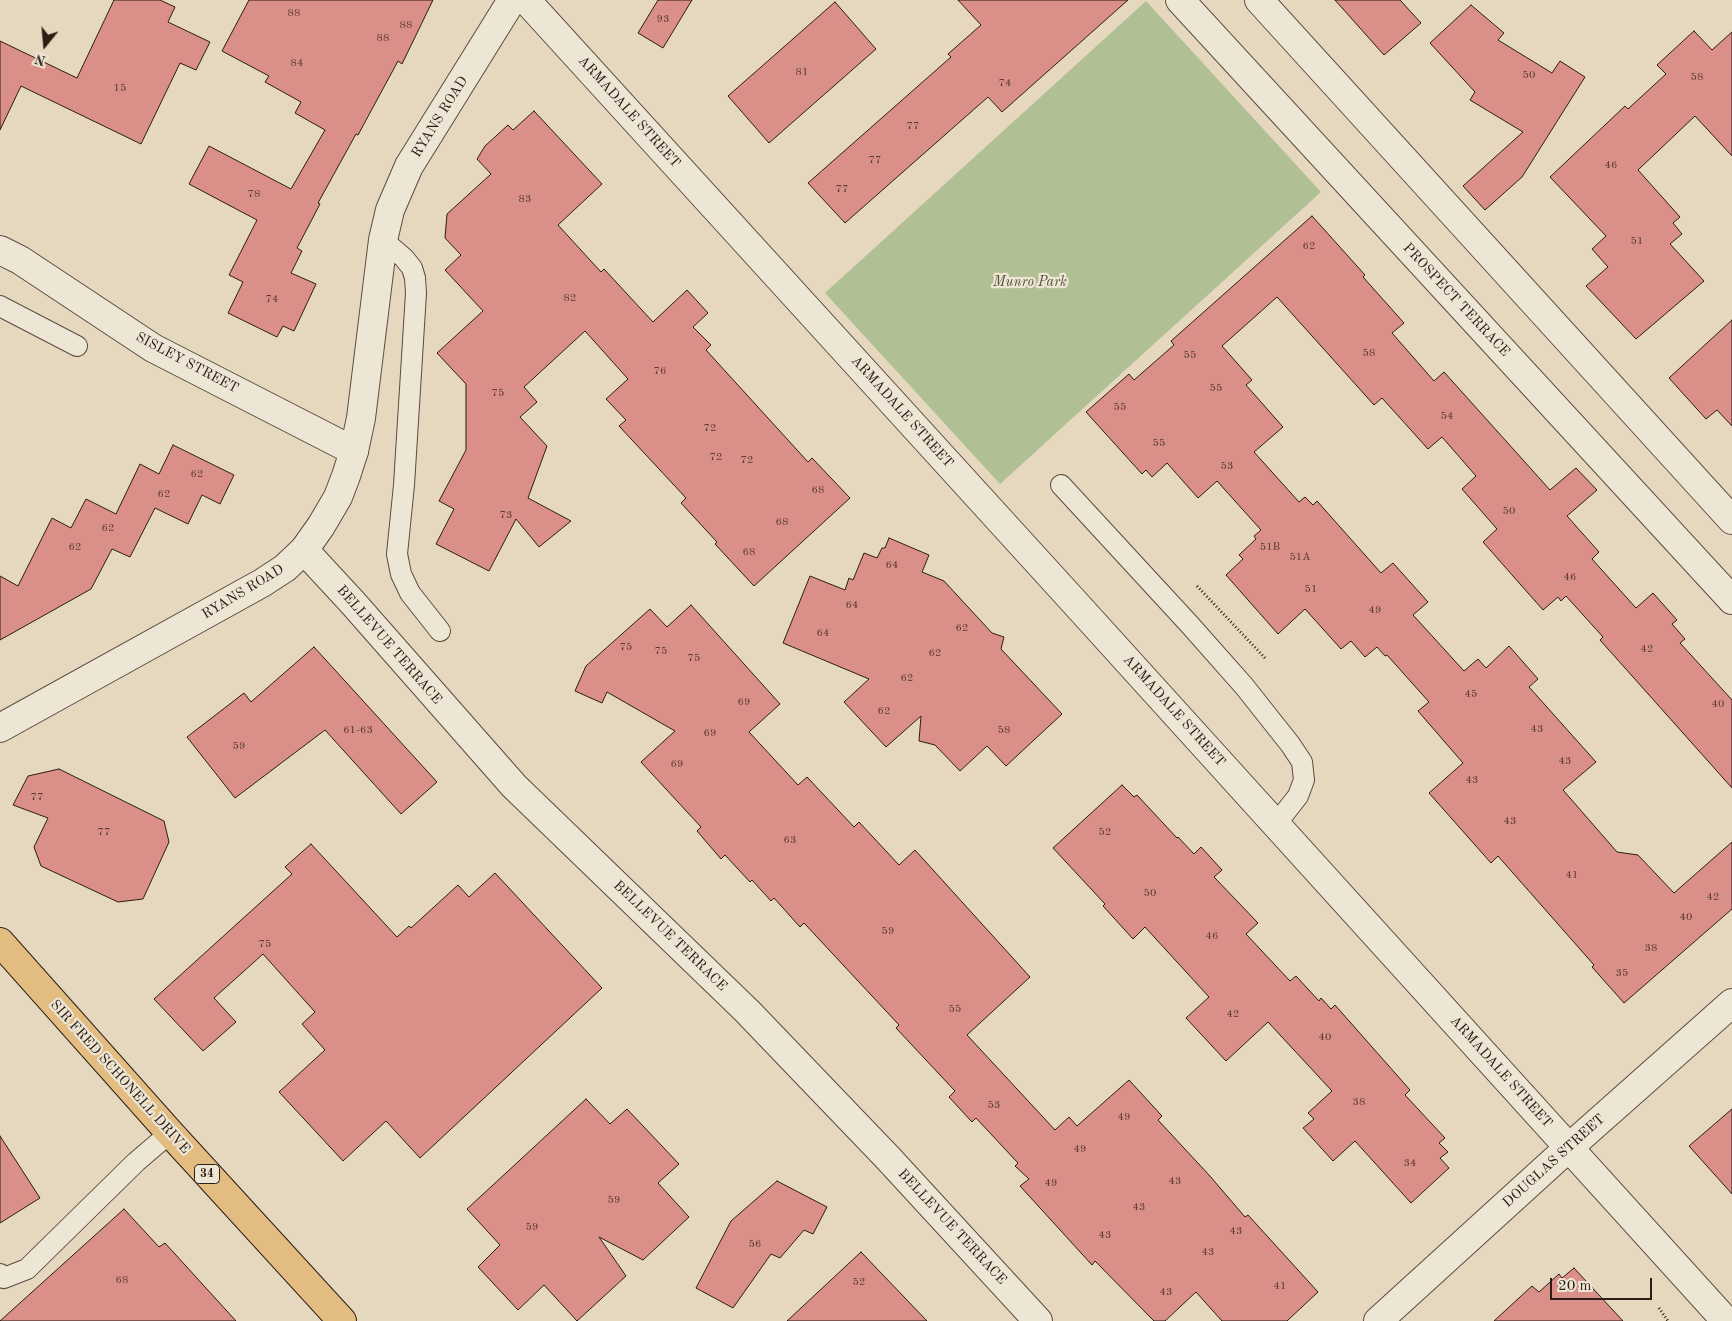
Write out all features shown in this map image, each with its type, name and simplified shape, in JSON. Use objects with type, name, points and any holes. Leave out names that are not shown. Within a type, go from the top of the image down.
[{"type":"main road","name":"SIR FRED SCHONELL DRIVE","points":[[0,942],[170,1133],[342,1321]]},
{"type":"street","name":"RYANS ROAD","points":[[1,729],[262,583],[284,568],[304,550],[321,526],[338,497],[354,451],[362,418],[383,240],[390,210],[409,166],[512,0]]},
{"type":"street","name":"ARMADALE STREET","points":[[526,0],[1726,1321]]},
{"type":"street","name":"PROSPECT TERRACE","points":[[1180,0],[1732,600]]},
{"type":"street","points":[[1259,0],[1732,520]]},
{"type":"street","name":"SISLEY STREET","points":[[0,250],[20,260],[152,348],[354,451]]},
{"type":"street","name":"BELLEVUE TERRACE","points":[[304,550],[514,786],[747,1011],[888,1158],[1038,1321]]},
{"type":"street","name":"DOUGLAS STREET","points":[[1378,1321],[1732,1002]]},
{"type":"lane","points":[[383,240],[404,258],[412,268],[416,293],[398,554],[401,574],[410,593],[440,631]]},
{"type":"lane","points":[[0,306],[77,346]]},
{"type":"lane","points":[[1061,485],[1196,631],[1244,686],[1302,762],[1304,780],[1298,796],[1276,824]]},
{"type":"lane","points":[[0,1274],[4,1278],[27,1269],[136,1162],[170,1133]]},
{"type":"path","points":[[1197,586],[1265,658]]},
{"type":"path","points":[[1660,1308],[1668,1321]]},
{"type":"green space","name":"Munro Park","points":[[1146,1],[1321,192],[1000,484],[825,293]]},
{"type":"building","points":[[114,0],[160,0],[175,7],[168,22],[210,42],[196,70],[180,63],[141,144],[21,86],[0,130],[0,41],[77,78]]},
{"type":"building","points":[[249,0],[433,0],[402,64],[398,61],[358,135],[356,134],[318,203],[320,204],[297,248],[302,251],[291,273],[316,284],[294,331],[283,326],[277,337],[228,313],[243,282],[229,275],[257,220],[189,184],[209,146],[291,189],[325,130],[295,113],[301,102],[265,82],[269,76],[222,51]]},
{"type":"building","points":[[658,0],[692,0],[663,48],[638,33]]},
{"type":"building","points":[[958,0],[1128,0],[1002,112],[988,97],[845,223],[808,183],[951,57],[948,54],[981,25]]},
{"type":"building","points":[[1335,0],[1400,0],[1421,23],[1384,55]]},
{"type":"building","points":[[835,2],[876,49],[769,143],[728,96]]},
{"type":"building","points":[[1471,5],[1504,33],[1498,40],[1552,73],[1560,61],[1585,77],[1522,177],[1485,210],[1463,186],[1523,132],[1470,100],[1475,92],[1430,43]]},
{"type":"building","points":[[1694,31],[1712,50],[1732,32],[1732,156],[1695,116],[1638,170],[1680,217],[1673,223],[1682,234],[1670,244],[1704,281],[1636,339],[1586,286],[1608,267],[1592,249],[1606,236],[1550,177],[1625,106],[1628,109],[1666,74],[1657,65]]},
{"type":"building","points":[[534,111],[602,184],[558,225],[601,272],[604,269],[653,322],[687,290],[708,313],[693,327],[711,345],[706,350],[808,462],[812,458],[850,498],[754,586],[715,544],[717,542],[681,503],[686,498],[619,426],[626,420],[606,399],[628,379],[585,331],[524,387],[537,402],[520,417],[547,446],[528,498],[571,521],[539,547],[516,519],[489,571],[436,544],[454,509],[439,501],[466,450],[466,384],[437,353],[483,311],[445,270],[461,255],[445,238],[447,214],[491,174],[477,159],[485,146],[508,125],[513,130]]},
{"type":"building","points":[[1312,216],[1365,275],[1363,277],[1404,323],[1392,333],[1434,381],[1444,372],[1550,490],[1576,468],[1597,490],[1567,516],[1599,552],[1592,559],[1636,608],[1653,593],[1677,620],[1672,624],[1685,639],[1680,643],[1732,700],[1732,788],[1600,640],[1603,637],[1566,596],[1561,601],[1558,597],[1543,610],[1483,542],[1497,529],[1462,489],[1476,476],[1442,437],[1428,449],[1382,398],[1374,405],[1277,297],[1222,346],[1252,380],[1246,385],[1283,427],[1254,452],[1299,502],[1305,497],[1313,505],[1317,501],[1381,573],[1393,563],[1428,602],[1413,615],[1464,671],[1478,659],[1486,668],[1509,646],[1538,679],[1529,687],[1596,762],[1563,790],[1617,852],[1638,855],[1674,893],[1732,842],[1732,909],[1624,1003],[1592,967],[1594,965],[1498,856],[1491,863],[1429,793],[1463,763],[1418,711],[1429,702],[1387,655],[1385,656],[1377,647],[1365,657],[1351,641],[1341,649],[1305,609],[1278,634],[1226,575],[1243,559],[1239,555],[1256,539],[1254,536],[1261,530],[1217,481],[1198,498],[1167,463],[1152,477],[1146,470],[1142,474],[1086,412],[1129,374],[1134,380],[1174,345],[1171,341]]},
{"type":"building","points":[[1732,320],[1732,426],[1717,410],[1706,419],[1669,378]]},
{"type":"building","points":[[173,445],[234,475],[220,504],[202,495],[188,524],[155,508],[130,557],[112,549],[91,589],[0,640],[0,576],[18,586],[52,518],[71,528],[86,499],[116,514],[140,464],[159,474]]},
{"type":"building","points":[[889,538],[929,555],[922,572],[944,581],[992,633],[1004,637],[1001,649],[1062,714],[1006,766],[987,746],[960,771],[935,745],[919,741],[921,716],[886,747],[844,702],[869,679],[783,643],[810,576],[845,590],[849,578],[853,580],[864,553],[877,558],[882,548],[885,548]]},
{"type":"building","points":[[691,605],[780,704],[749,732],[798,785],[807,777],[854,827],[859,822],[899,865],[915,850],[1030,977],[967,1035],[1055,1130],[1069,1117],[1077,1126],[1129,1080],[1162,1116],[1158,1120],[1245,1217],[1248,1215],[1318,1292],[1287,1321],[1222,1321],[1196,1292],[1165,1321],[1154,1321],[1095,1261],[1092,1265],[1020,1186],[1029,1179],[1015,1166],[1018,1163],[976,1118],[972,1122],[949,1097],[955,1091],[896,1028],[899,1025],[804,923],[800,927],[774,898],[771,901],[725,855],[721,859],[697,831],[701,827],[641,762],[675,731],[607,692],[602,703],[575,691],[586,666],[650,609],[667,627]]},
{"type":"building","points":[[314,647],[437,782],[401,814],[325,730],[235,798],[187,737],[244,693],[251,702]]},
{"type":"building","points":[[59,769],[164,821],[169,842],[143,899],[118,902],[41,866],[34,847],[48,818],[13,805],[28,776]]},
{"type":"building","points":[[1122,785],[1134,797],[1137,795],[1194,854],[1201,847],[1222,870],[1214,877],[1258,923],[1246,934],[1290,981],[1296,976],[1319,1001],[1321,998],[1331,1009],[1335,1005],[1410,1090],[1405,1095],[1445,1138],[1439,1143],[1448,1152],[1440,1158],[1449,1168],[1411,1203],[1355,1141],[1333,1161],[1303,1128],[1314,1119],[1308,1113],[1332,1091],[1268,1022],[1226,1061],[1186,1018],[1209,997],[1145,927],[1133,939],[1103,906],[1105,904],[1053,848]]},
{"type":"building","points":[[311,844],[397,937],[409,926],[411,928],[458,885],[469,897],[495,873],[602,988],[420,1158],[386,1121],[343,1161],[279,1092],[325,1050],[302,1024],[315,1012],[263,954],[214,998],[236,1022],[203,1051],[154,999],[292,874],[285,867]]},
{"type":"building","points":[[586,1099],[610,1124],[627,1109],[679,1164],[658,1183],[689,1217],[643,1260],[599,1237],[626,1276],[577,1321],[544,1285],[518,1310],[478,1267],[500,1245],[467,1209]]},
{"type":"building","points":[[1732,1109],[1732,1194],[1689,1146]]},
{"type":"building","points":[[0,1136],[40,1198],[0,1223]]},
{"type":"building","points":[[777,1181],[827,1207],[813,1234],[804,1230],[780,1258],[771,1254],[733,1308],[696,1288],[731,1221]]},
{"type":"building","points":[[124,1209],[159,1247],[165,1243],[236,1321],[0,1321]]},
{"type":"building","points":[[861,1252],[927,1321],[787,1321]]},
{"type":"building","points":[[1574,1268],[1623,1321],[1494,1321],[1532,1286],[1539,1292],[1559,1274],[1562,1278]]}]
